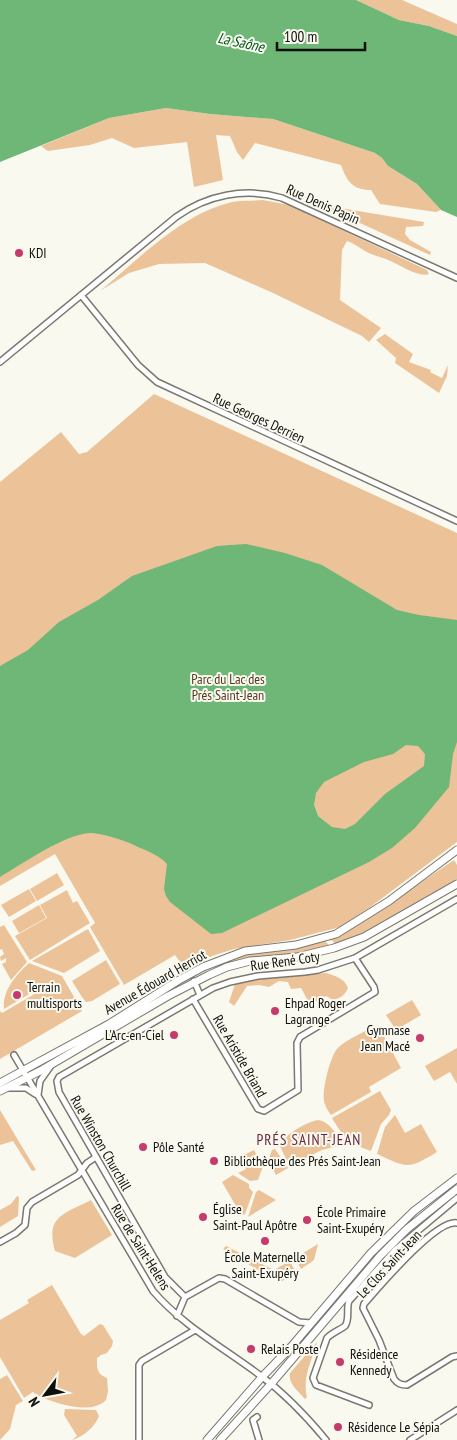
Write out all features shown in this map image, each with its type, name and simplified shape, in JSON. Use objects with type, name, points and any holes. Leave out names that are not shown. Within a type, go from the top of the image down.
[{"type":"main road","name":"Avenue Édouard Herriot","points":[[2,1088],[23,1070],[109,1024],[203,967],[245,951],[296,945],[336,934],[389,901],[457,850]]},
{"type":"main road","name":"Avenue Édouard Herriot","points":[[2,1088],[54,1063],[194,981],[227,967],[250,961],[297,957],[321,953],[342,946],[364,936],[457,884]]},
{"type":"main road","points":[[207,1440],[390,1235],[431,1197],[457,1178]]},
{"type":"main road","points":[[220,1440],[271,1384],[380,1256],[407,1229],[457,1189]]},
{"type":"street","name":"Rue Denis Papin","points":[[0,362],[176,217],[195,205],[226,194],[251,193],[273,195],[298,204],[457,278]]},
{"type":"street","name":"Rue Georges Derrien","points":[[81,295],[138,365],[157,382],[457,522]]},
{"type":"street","name":"Rue René Coty","points":[[193,999],[222,985],[242,979],[304,972],[336,965],[356,958],[457,899]]},
{"type":"street","name":"Rue Aristide Briand","points":[[193,999],[258,1108],[264,1111],[298,1090],[297,1042],[300,1038],[375,992],[374,987],[356,958]]},
{"type":"street","points":[[194,981],[200,995]]},
{"type":"street","name":"Rue Winston Churchill","points":[[185,1297],[165,1277],[59,1092],[57,1081],[59,1077],[193,999]]},
{"type":"street","name":"Rue de Saint-Helens","points":[[14,1055],[153,1291],[177,1316],[271,1384],[295,1406],[326,1440]]},
{"type":"street","name":"Avenue Édouard Herriot","points":[[38,1095],[40,1081],[54,1063]]},
{"type":"street","points":[[2,1088],[26,1088],[38,1095]]},
{"type":"street","points":[[0,1242],[16,1233],[25,1225],[27,1208],[32,1202],[78,1175],[87,1163],[96,1158]]},
{"type":"street","points":[[368,1405],[316,1385],[313,1378],[327,1338],[345,1326],[349,1301],[395,1250],[457,1198]]},
{"type":"street","name":"Le Clos Saint-Jean","points":[[457,1223],[446,1224],[416,1247],[364,1304],[363,1308],[397,1383],[406,1385],[452,1357],[457,1356]]},
{"type":"street","points":[[177,1316],[185,1297],[219,1278],[225,1279],[299,1322],[311,1323]]},
{"type":"street","points":[[139,1440],[139,1365],[142,1361],[196,1330]]},
{"type":"street","points":[[410,1440],[457,1410]]},
{"type":"street","points":[[257,1417],[253,1420],[259,1440]]},
{"type":"green space","points":[[356,0],[402,0],[457,24],[457,36],[429,26],[399,20]]},
{"type":"green space","points":[[166,108],[273,119],[375,153],[388,166],[417,184],[441,210],[436,212],[380,204],[371,190],[365,190],[351,184],[341,165],[255,143],[243,160],[230,136],[216,135],[223,180],[194,187],[187,142],[134,148],[112,138],[90,145],[48,151],[41,146],[109,118]]},
{"type":"green space","points":[[263,200],[289,205],[427,270],[429,274],[424,275],[413,272],[371,254],[347,241],[342,250],[340,300],[381,328],[369,342],[362,336],[273,293],[205,263],[159,264],[129,273],[100,291],[145,252],[195,216],[232,202]]},
{"type":"green space","points":[[327,208],[340,208],[424,222],[423,226],[406,227],[405,234],[410,240],[431,252],[430,255]]},
{"type":"green space","points":[[385,334],[413,354],[409,362],[431,370],[430,372],[442,378],[448,365],[447,376],[439,393],[395,363],[396,358],[376,340]]},
{"type":"green space","name":"Parc du Lac des Prés Saint-Jean","points":[[154,394],[457,533],[457,842],[369,908],[340,927],[290,940],[234,949],[212,956],[185,969],[175,955],[124,985],[90,927],[95,923],[55,854],[0,886],[0,482],[61,432],[79,454],[87,452]]},
{"type":"green space","points":[[454,860],[457,865],[457,879],[348,941],[336,946],[333,941],[327,939],[377,912]]},
{"type":"green space","points":[[57,873],[64,885],[37,901],[30,889]]},
{"type":"green space","points":[[29,889],[36,901],[9,917],[1,905]]},
{"type":"green space","points":[[67,890],[73,903],[77,901],[90,923],[30,960],[15,936],[47,918],[40,905]]},
{"type":"green space","points":[[39,905],[46,918],[19,933],[12,921]]},
{"type":"green space","points":[[4,925],[27,962],[11,980],[2,964],[6,962],[6,958],[1,961],[0,957],[4,954],[2,949],[0,950],[0,927]]},
{"type":"green space","points":[[88,929],[100,951],[64,973],[32,961]]},
{"type":"green space","points":[[323,939],[331,947],[320,951],[247,959],[220,966],[243,954]]},
{"type":"green space","points":[[106,960],[120,984],[92,1001],[86,1002],[72,981]]},
{"type":"green space","points":[[29,963],[62,976],[82,1011],[0,1059],[0,1011],[2,1013],[38,992],[36,990],[4,1009],[5,996],[8,990],[15,978]]},
{"type":"green space","points":[[326,973],[339,978],[348,988],[344,994],[333,1000],[326,996],[309,1006],[294,1006],[307,999],[301,988],[291,989],[288,982],[279,981],[269,987],[259,985],[247,986],[234,1006],[229,1002],[235,984],[274,977]]},
{"type":"green space","points":[[412,1000],[421,1015],[396,1030],[386,1015]]},
{"type":"green space","points":[[374,1026],[379,1027],[401,1068],[369,1087],[371,1092],[331,1115],[325,1105],[324,1089],[334,1053],[344,1043]]},
{"type":"green space","points":[[457,1048],[457,1084],[450,1072],[434,1081],[425,1066]]},
{"type":"green space","points":[[380,1091],[391,1110],[381,1124],[371,1151],[358,1146],[348,1139],[332,1118]]},
{"type":"green space","points":[[0,1110],[36,1170],[32,1171],[13,1141],[0,1145]]},
{"type":"green space","points":[[395,1115],[405,1133],[421,1124],[437,1152],[419,1162],[407,1165],[377,1154],[385,1127]]},
{"type":"green space","points":[[318,1120],[330,1126],[345,1144],[322,1150],[295,1163],[287,1161],[279,1144],[297,1129]]},
{"type":"green space","points":[[275,1149],[288,1168],[276,1175],[268,1161],[272,1150]]},
{"type":"green space","points":[[254,1150],[263,1166],[258,1180],[250,1181],[238,1173],[246,1169],[240,1157]]},
{"type":"green space","points":[[233,1175],[249,1184],[249,1188],[253,1192],[245,1214],[242,1215],[222,1182]]},
{"type":"green space","points":[[259,1190],[276,1200],[248,1217],[256,1192]]},
{"type":"green space","points":[[17,1196],[19,1197],[18,1216],[0,1227],[0,1210],[11,1204]]},
{"type":"green space","points":[[91,1200],[112,1235],[75,1258],[55,1251],[53,1230],[55,1223],[65,1213]]},
{"type":"green space","points":[[318,1244],[314,1260],[301,1269],[295,1258]]},
{"type":"green space","points":[[226,1246],[274,1270],[290,1261],[295,1271],[290,1277],[282,1281],[270,1277],[223,1249]]},
{"type":"green space","points":[[52,1285],[81,1334],[84,1336],[100,1324],[103,1325],[113,1341],[107,1353],[97,1358],[99,1373],[107,1378],[108,1391],[106,1400],[99,1405],[82,1408],[62,1404],[33,1392],[24,1398],[0,1357],[0,1320],[29,1303],[27,1300]]},
{"type":"green space","points":[[317,1342],[308,1369],[307,1397],[305,1399],[292,1384],[290,1373]]},
{"type":"green space","points":[[7,1375],[23,1401],[16,1405],[10,1429],[0,1440],[0,1379]]},
{"type":"green space","points":[[65,1409],[96,1410],[99,1416],[95,1424],[88,1431],[72,1440],[77,1436],[64,1415]]},
{"type":"water","name":"La Saône","points":[[0,0],[356,0],[399,20],[429,26],[457,36],[457,217],[441,210],[417,184],[388,166],[375,153],[273,119],[166,108],[109,118],[0,162]]},
{"type":"water","points":[[246,544],[285,553],[322,565],[397,610],[457,620],[457,742],[453,754],[449,787],[415,828],[392,848],[369,862],[222,933],[211,934],[170,902],[164,889],[167,864],[156,855],[106,835],[90,833],[68,838],[0,877],[0,666],[28,650],[59,622],[98,600],[132,576],[217,546]],"holes":[[[406,745],[418,746],[425,754],[424,766],[385,794],[355,824],[345,829],[332,827],[318,816],[314,805],[316,793],[324,782],[364,762],[393,754]]]},
{"type":"place","name":"KDI","points":[[19,253]]},
{"type":"place","name":"Terrain multisports","points":[[17,995]]},
{"type":"place","name":"Ehpad Roger Lagrange","points":[[275,1011]]},
{"type":"place","name":"L'Arc-en-Ciel","points":[[174,1035]]},
{"type":"place","name":"Gymnase Jean Macé","points":[[420,1038]]},
{"type":"place","name":"Pôle Santé","points":[[143,1147]]},
{"type":"place","name":"Bibliothèque des Prés Saint-Jean","points":[[214,1161]]},
{"type":"place","name":"Église Saint-Paul Apôtre","points":[[203,1217]]},
{"type":"place","name":"École Primaire Saint-Exupéry","points":[[307,1220]]},
{"type":"place","name":"École Maternelle Saint-Exupéry","points":[[265,1241]]},
{"type":"place","name":"Relais Poste","points":[[251,1349]]},
{"type":"place","name":"Résidence Kennedy","points":[[340,1362]]},
{"type":"place","name":"Résidence Le Sépia","points":[[338,1427]]},
{"type":"district","name":"PRÉS SAINT-JEAN","points":[[309,1139]]}]
